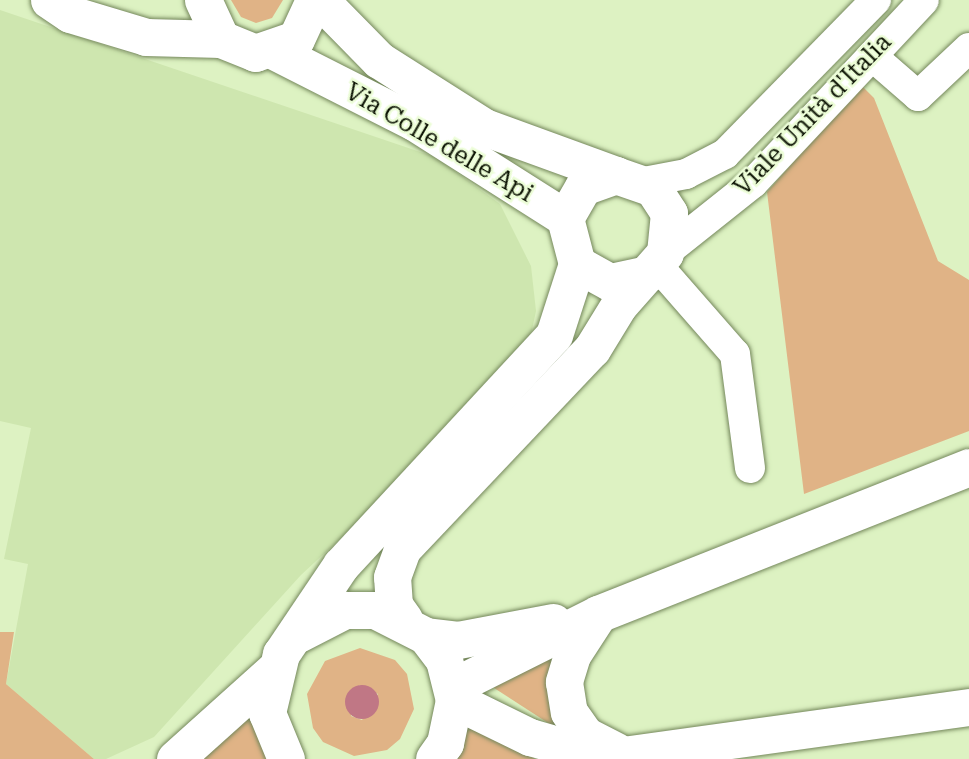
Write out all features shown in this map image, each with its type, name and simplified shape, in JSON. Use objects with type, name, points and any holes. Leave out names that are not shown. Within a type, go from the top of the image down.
[{"type":"main road","points":[[49,0],[71,14],[146,37],[221,39],[237,49],[274,51],[304,30],[314,0]]},
{"type":"main road","points":[[203,0],[221,39]]},
{"type":"main road","name":"Via Colle delle Api","points":[[320,0],[379,60],[484,127],[630,178]]},
{"type":"main road","name":"Via Colle delle Api","points":[[274,51],[414,122],[565,218]]},
{"type":"main road","points":[[175,759],[273,671],[341,565],[554,335],[577,264],[565,218],[583,187],[630,178],[669,213],[657,264],[592,349],[402,549],[392,577],[394,605],[415,628],[453,693],[530,737],[607,756],[969,707]]},
{"type":"main road","points":[[577,264],[610,282],[657,264]]},
{"type":"main road","points":[[453,693],[598,614],[969,467]]},
{"type":"main road","points":[[292,639],[345,610],[458,640],[598,614]]},
{"type":"main road","points":[[598,614],[572,654],[564,682],[569,712],[584,735],[607,756]]},
{"type":"main road","points":[[273,671],[267,713],[286,759]]},
{"type":"main road","points":[[434,759],[445,743],[453,693]]},
{"type":"street","name":"Viale Unità d'Italia","points":[[630,178],[686,173],[725,154],[876,0]]},
{"type":"street","name":"Viale Unità d'Italia","points":[[657,264],[753,183],[924,0]]},
{"type":"street","points":[[872,55],[918,96],[966,59]]},
{"type":"street","points":[[657,264],[735,354],[750,468]]},
{"type":"shaded area","points":[[231,0],[283,0],[272,18],[256,23],[241,17]]},
{"type":"shaded area","points":[[0,10],[435,157],[500,204],[531,266],[536,311],[530,339],[371,510],[301,575],[154,737],[106,759],[94,759],[6,684],[28,564],[4,559],[31,428],[0,421]]},
{"type":"shaded area","points":[[861,85],[874,98],[938,261],[969,280],[969,431],[804,494],[767,192]]},
{"type":"shaded area","points":[[0,632],[14,632],[6,684],[94,759],[0,759]]},
{"type":"shaded area","points":[[360,648],[395,660],[407,674],[414,709],[400,739],[387,750],[354,756],[323,742],[313,728],[307,694],[325,661]],"holes":[[[359,685],[378,694],[362,720],[351,716]]]},
{"type":"shaded area","points":[[557,655],[562,732],[491,686]]},
{"type":"shaded area","points":[[362,685],[374,690],[379,702],[374,714],[362,719],[350,714],[345,702],[350,690]]},
{"type":"shaded area","points":[[257,706],[272,759],[201,759]]},
{"type":"shaded area","points":[[464,725],[535,757],[451,759]]}]
